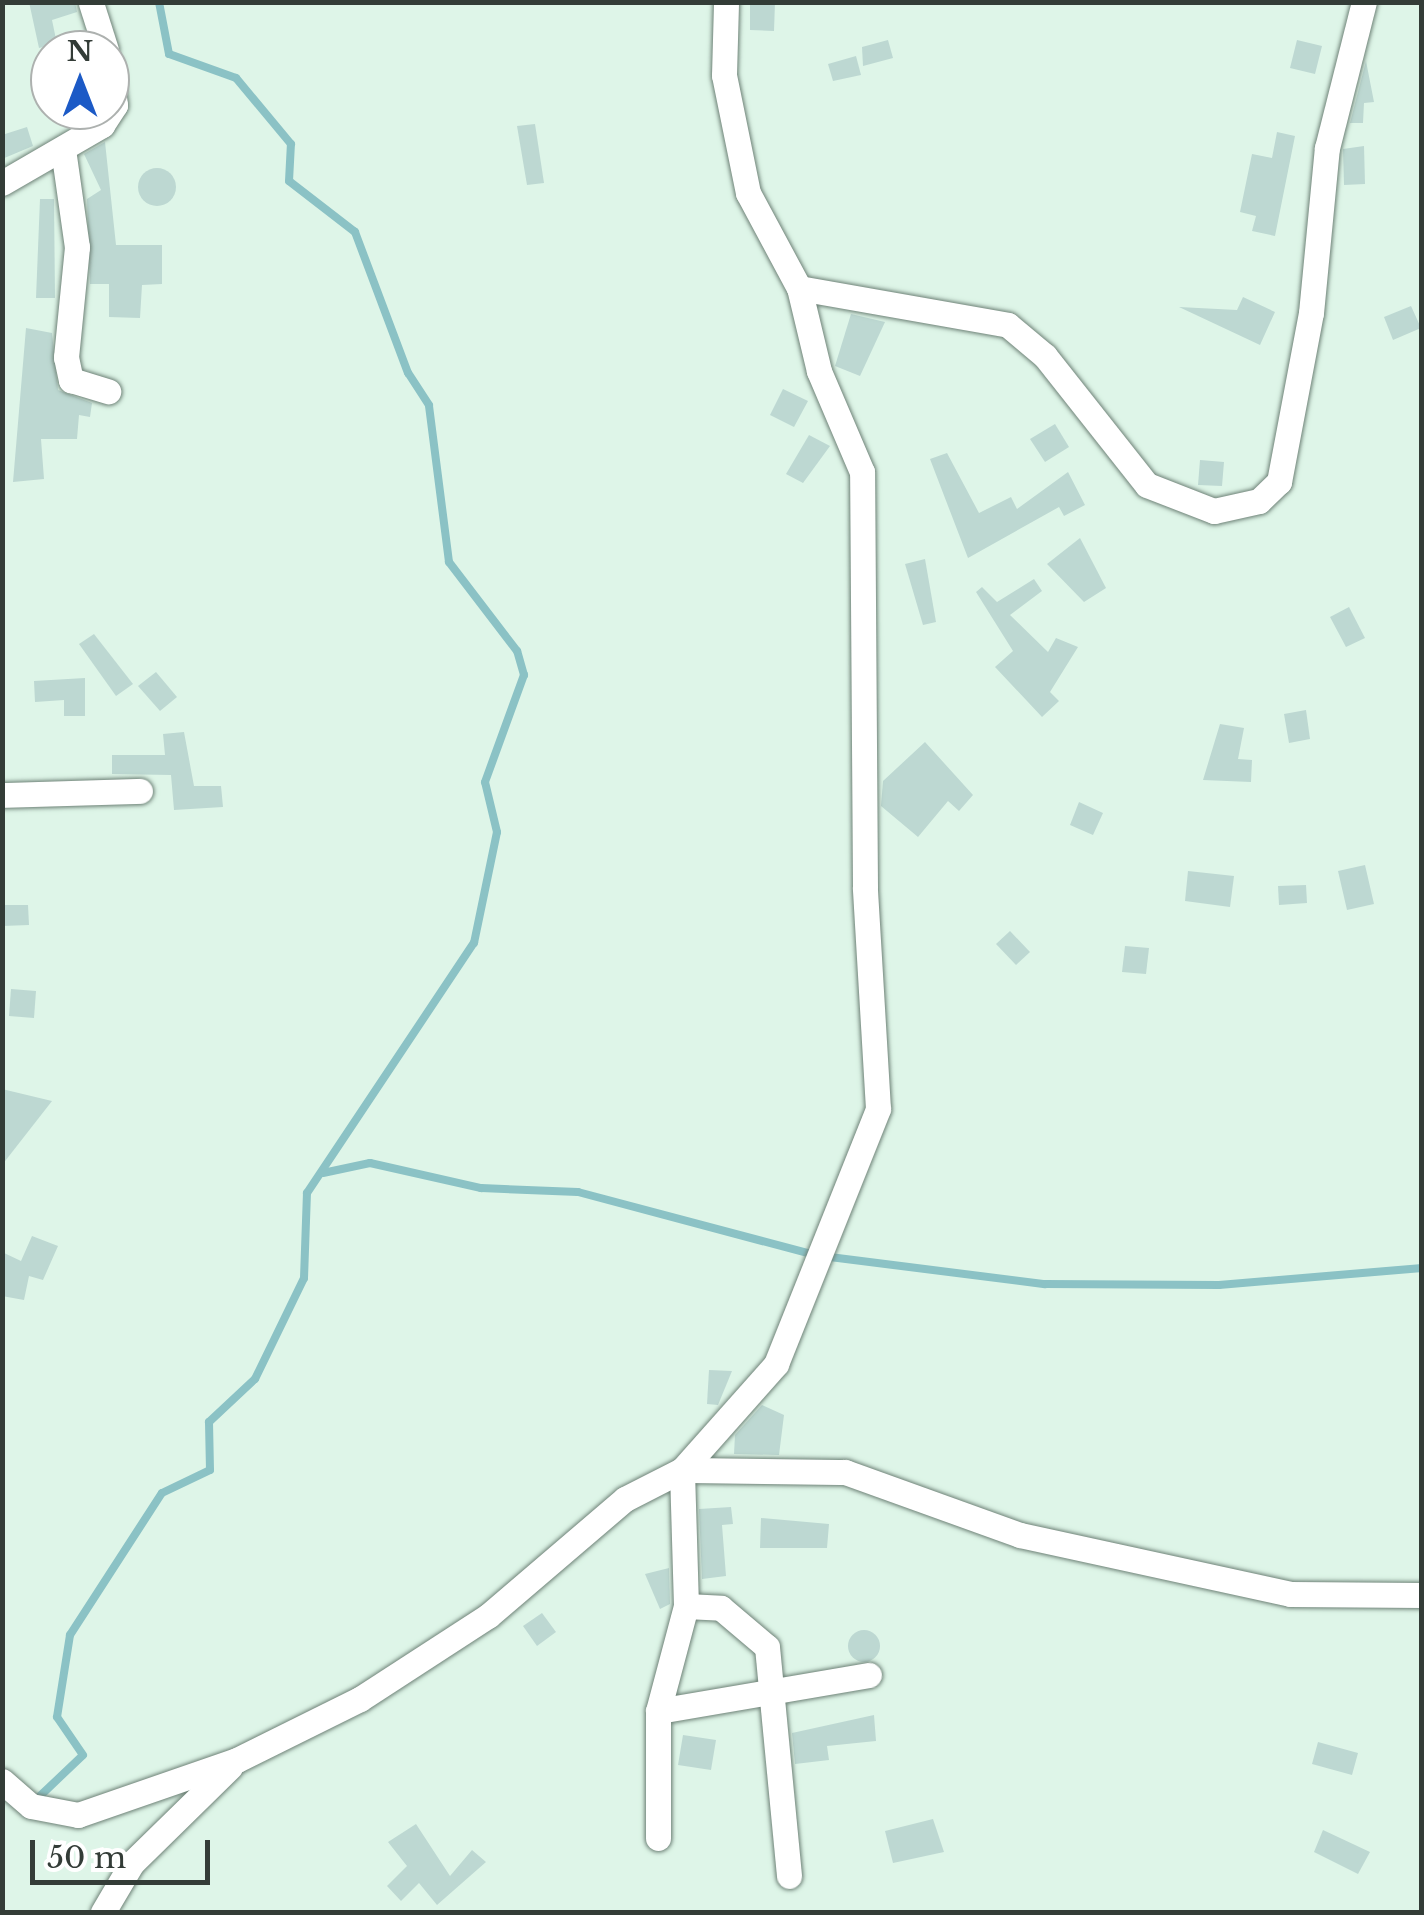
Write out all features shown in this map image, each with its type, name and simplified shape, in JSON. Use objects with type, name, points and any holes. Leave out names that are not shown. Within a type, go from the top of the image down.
[{"type":"street","points":[[91,2],[100,30]]},
{"type":"street","points":[[658,1838],[658,1711],[686,1606],[682,1470],[707,1432],[758,1393],[821,1255],[878,1109],[864,887],[868,544],[862,472],[818,371],[798,288],[748,193],[724,75],[726,2]]},
{"type":"street","points":[[798,288],[1008,326],[1045,356],[1147,485],[1214,511],[1259,501],[1279,482],[1311,313],[1327,148],[1364,2]]},
{"type":"street","points":[[2,183],[63,149],[85,130]]},
{"type":"street","points":[[63,149],[77,248],[66,357],[71,380],[108,391]]},
{"type":"street","points":[[2,795],[140,791]]},
{"type":"street","points":[[2,1780],[31,1806],[78,1815],[237,1760],[360,1699],[488,1616],[625,1499],[682,1470],[845,1472],[1020,1535],[1290,1594],[1422,1595]]},
{"type":"street","points":[[686,1606],[721,1608],[751,1627],[767,1647],[767,1698],[789,1876]]},
{"type":"street","points":[[658,1711],[767,1698],[817,1678],[870,1675]]},
{"type":"street","points":[[103,1912],[132,1863],[237,1760]]},
{"type":"building","points":[[29,2],[75,2],[77,12],[52,20],[54,30],[35,30]]},
{"type":"building","points":[[750,2],[775,2],[774,31],[750,30]]},
{"type":"building","points":[[888,40],[893,58],[863,66],[862,47]]},
{"type":"building","points":[[1297,40],[1322,46],[1315,74],[1290,68]]},
{"type":"building","points":[[856,56],[861,75],[833,81],[828,64]]},
{"type":"building","points":[[1366,61],[1374,102],[1364,103],[1363,123],[1350,123]]},
{"type":"building","points":[[535,124],[544,183],[527,185],[517,126]]},
{"type":"building","points":[[27,127],[33,146],[2,159],[2,135]]},
{"type":"building","points":[[1277,132],[1295,136],[1275,236],[1252,231],[1256,216],[1240,212],[1252,154],[1272,158]]},
{"type":"building","points":[[105,142],[116,245],[162,245],[162,284],[142,285],[140,318],[109,317],[109,284],[90,284],[87,199],[101,190],[84,154]]},
{"type":"building","points":[[1364,146],[1365,184],[1344,185],[1343,149]]},
{"type":"building","points":[[157,168],[171,173],[176,187],[171,201],[157,206],[143,201],[138,187],[143,173]]},
{"type":"building","points":[[40,199],[54,199],[55,298],[36,298]]},
{"type":"building","points":[[1243,297],[1275,312],[1260,345],[1179,307],[1237,310]]},
{"type":"building","points":[[1411,306],[1421,328],[1393,340],[1384,317]]},
{"type":"building","points":[[851,314],[885,322],[860,376],[835,366]]},
{"type":"building","points":[[26,328],[52,333],[58,390],[92,403],[90,417],[79,415],[77,439],[41,439],[44,479],[13,482]]},
{"type":"building","points":[[783,389],[808,401],[794,427],[770,415]]},
{"type":"building","points":[[1055,424],[1069,447],[1045,462],[1030,439]]},
{"type":"building","points":[[809,435],[830,446],[803,483],[786,474]]},
{"type":"building","points":[[947,453],[979,513],[1011,497],[1017,509],[1068,472],[1085,505],[1064,516],[1059,507],[968,558],[930,459]]},
{"type":"building","points":[[1200,460],[1224,462],[1222,486],[1198,485]]},
{"type":"building","points":[[1080,538],[1106,588],[1084,602],[1047,564]]},
{"type":"building","points":[[925,559],[936,622],[923,625],[905,564]]},
{"type":"building","points":[[1034,579],[1042,591],[1010,615],[1048,652],[1056,638],[1078,647],[1050,692],[1059,701],[1042,717],[995,667],[1013,651],[976,592],[982,587],[997,602]]},
{"type":"building","points":[[1349,607],[1365,638],[1346,647],[1330,617]]},
{"type":"building","points":[[94,634],[133,684],[116,696],[79,644]]},
{"type":"building","points":[[156,672],[177,697],[160,711],[138,686]]},
{"type":"building","points":[[85,678],[85,716],[64,716],[64,700],[35,702],[34,681]]},
{"type":"building","points":[[1306,710],[1310,739],[1289,743],[1284,714]]},
{"type":"building","points":[[1220,724],[1244,728],[1238,759],[1252,760],[1251,782],[1203,780]]},
{"type":"building","points":[[184,732],[194,786],[221,786],[223,807],[174,810],[171,775],[112,774],[112,755],[165,755],[163,734]]},
{"type":"building","points":[[925,742],[973,795],[959,811],[948,801],[918,837],[881,806],[883,781]]},
{"type":"building","points":[[1079,802],[1103,813],[1093,835],[1070,825]]},
{"type":"building","points":[[1365,865],[1374,904],[1347,910],[1338,871]]},
{"type":"building","points":[[1188,871],[1234,876],[1230,907],[1185,901]]},
{"type":"building","points":[[1306,885],[1307,903],[1279,905],[1278,886]]},
{"type":"building","points":[[2,905],[28,905],[29,925],[2,926]]},
{"type":"building","points":[[1010,931],[1030,952],[1016,965],[996,944]]},
{"type":"building","points":[[1125,946],[1149,948],[1146,974],[1122,972]]},
{"type":"building","points":[[11,989],[36,991],[34,1018],[9,1016]]},
{"type":"building","points":[[2,1089],[52,1101],[2,1165]]},
{"type":"building","points":[[32,1236],[58,1246],[43,1280],[29,1276],[24,1300],[2,1296],[2,1252],[21,1261]]},
{"type":"building","points":[[709,1370],[732,1371],[718,1405],[707,1404]]},
{"type":"building","points":[[762,1405],[784,1415],[779,1455],[734,1454],[735,1435]]},
{"type":"building","points":[[731,1507],[733,1524],[722,1525],[726,1576],[702,1579],[699,1509]]},
{"type":"building","points":[[761,1518],[829,1524],[827,1548],[760,1548]]},
{"type":"building","points":[[669,1568],[670,1604],[660,1609],[645,1574]]},
{"type":"building","points":[[542,1613],[556,1632],[537,1646],[523,1626]]},
{"type":"building","points":[[864,1630],[875,1635],[880,1646],[875,1657],[864,1662],[853,1657],[848,1646],[853,1635]]},
{"type":"building","points":[[874,1715],[876,1741],[827,1746],[829,1760],[795,1764],[792,1733]]},
{"type":"building","points":[[683,1735],[716,1740],[711,1770],[678,1765]]},
{"type":"building","points":[[1318,1742],[1358,1753],[1352,1775],[1312,1764]]},
{"type":"building","points":[[933,1819],[944,1852],[893,1863],[885,1831]]},
{"type":"building","points":[[416,1824],[450,1876],[472,1850],[486,1862],[437,1905],[419,1883],[401,1901],[387,1886],[407,1866],[388,1842]]},
{"type":"building","points":[[1323,1830],[1370,1852],[1358,1874],[1314,1852]]},
{"type":"waterway","points":[[40,1796],[83,1755],[57,1717],[70,1635],[162,1493],[210,1470],[209,1422],[255,1379],[304,1278],[307,1193],[474,943],[497,832],[485,782],[524,675],[517,651],[449,562],[429,405],[408,373],[355,232],[289,181],[291,144],[236,78],[169,54],[159,2]]},
{"type":"waterway","points":[[323,1173],[370,1163],[481,1188],[578,1192],[814,1255],[1045,1284],[1219,1285],[1422,1268]]}]
